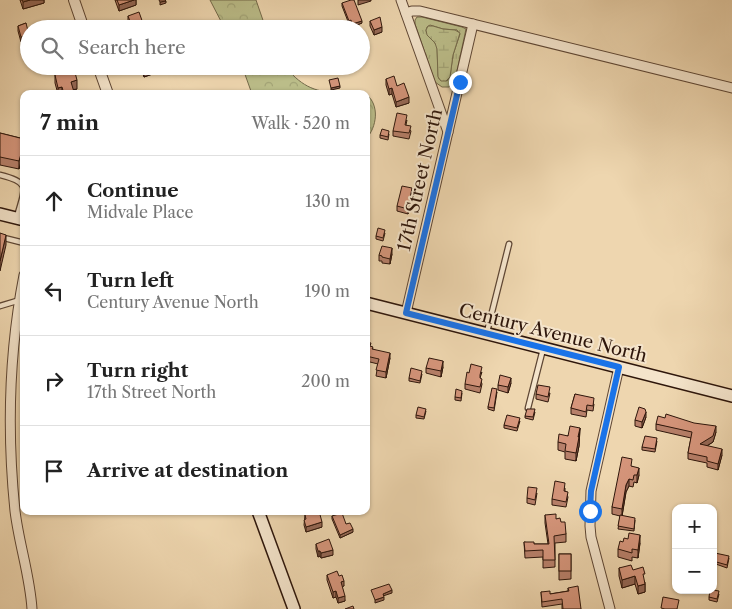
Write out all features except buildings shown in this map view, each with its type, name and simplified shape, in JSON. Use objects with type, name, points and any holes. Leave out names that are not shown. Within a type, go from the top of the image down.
[{"type":"main road","points":[[0,214],[20,219]]},
{"type":"main road","name":"Century Avenue North","points":[[370,305],[544,347],[732,396]]},
{"type":"main road","points":[[259,515],[294,609]]},
{"type":"street","points":[[74,0],[81,20]]},
{"type":"street","points":[[401,0],[448,132]]},
{"type":"street","points":[[406,13],[419,11],[732,88]]},
{"type":"street","name":"17th Street North","points":[[406,313],[473,24]]},
{"type":"street","points":[[101,75],[107,90]]},
{"type":"street","points":[[20,319],[12,371],[12,468],[22,554],[32,609]]},
{"type":"street","points":[[610,609],[591,537],[590,511],[591,491],[619,367]]},
{"type":"lane","points":[[0,175],[20,182]]},
{"type":"lane","points":[[0,237],[20,242]]},
{"type":"lane","points":[[487,333],[509,244]]},
{"type":"lane","points":[[0,306],[20,297]]},
{"type":"lane","points":[[528,408],[544,347]]},
{"type":"green space","points":[[210,0],[256,0],[263,20],[220,20]]},
{"type":"green space","points":[[417,17],[422,17],[466,29],[455,80],[449,87],[442,87],[435,82],[415,20]],"holes":[[[430,25],[443,29],[457,30],[460,34],[453,55],[450,77],[447,81],[439,79],[437,46],[426,31]]]},
{"type":"green space","points":[[428,26],[455,30],[460,33],[453,55],[450,77],[446,81],[441,81],[438,77],[437,49],[435,43],[427,35],[426,30]]},
{"type":"green space","points":[[245,75],[293,75],[308,86],[318,90],[251,90]]},
{"type":"green space","points":[[370,99],[375,110],[373,128],[370,134]]},
{"type":"route","points":[[460,82],[406,313],[619,367],[591,491],[590,511]]}]
